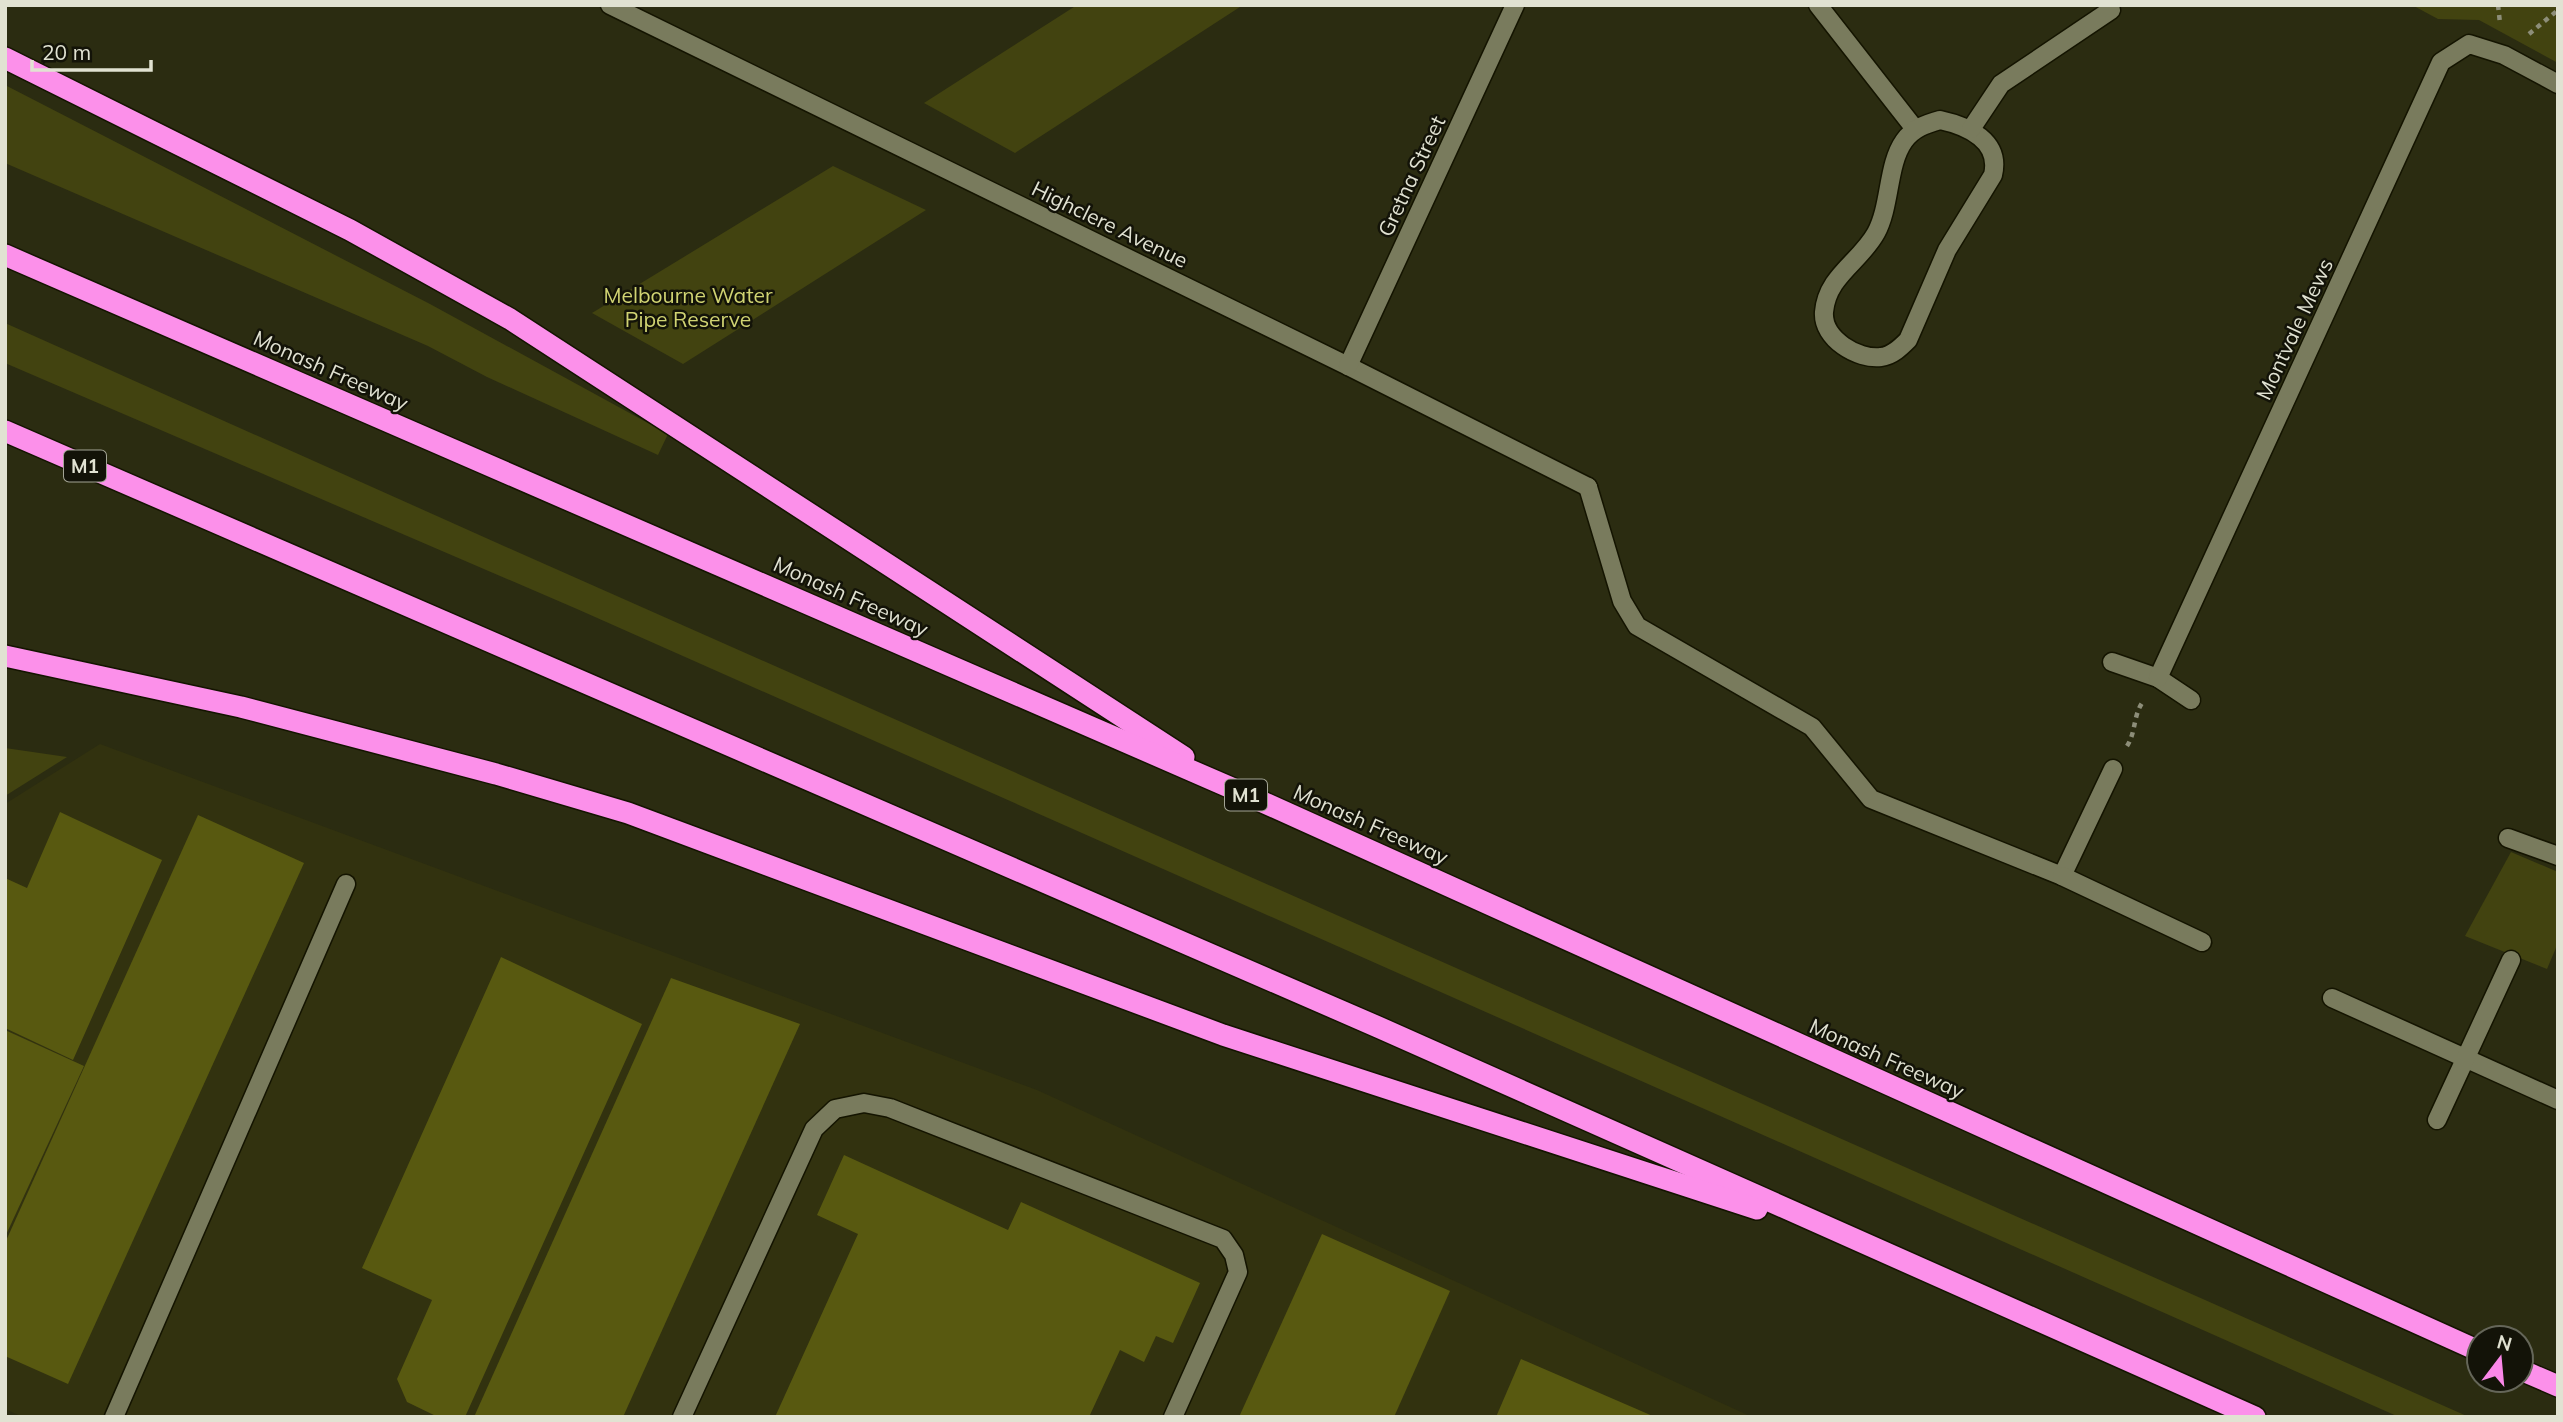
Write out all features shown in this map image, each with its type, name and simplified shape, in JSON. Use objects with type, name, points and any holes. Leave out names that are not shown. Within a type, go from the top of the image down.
[{"type":"highway","points":[[5,58],[350,230],[510,319],[1236,790]]},
{"type":"highway","name":"Monash Freeway","points":[[5,255],[1236,790],[2465,1346]]},
{"type":"highway","name":"M1","points":[[5,431],[1352,1015],[2255,1417]]},
{"type":"highway","points":[[5,656],[254,711],[496,774],[628,813],[1223,1035],[1862,1244]]},
{"type":"highway","points":[[2535,1376],[2558,1386]]},
{"type":"street","name":"Highclere Avenue","points":[[610,5],[1588,486],[1622,601],[1637,626],[1812,727],[1871,799],[2062,876]]},
{"type":"street","name":"Gretna Street","points":[[1348,366],[1515,5]]},
{"type":"street","points":[[1818,5],[1915,129]]},
{"type":"street","points":[[1971,129],[2001,84],[2111,10]]},
{"type":"street","name":"Montvale Mews","points":[[2158,678],[2441,62],[2469,44],[2504,55],[2558,84]]},
{"type":"street","points":[[1940,120],[1971,129],[1993,152],[1993,174],[1947,250],[1916,326],[1908,340],[1882,358],[1852,352],[1838,342],[1828,328],[1823,315],[1827,298],[1833,282],[1866,249],[1875,235],[1883,218],[1895,163],[1903,142],[1915,129],[1940,120]]},
{"type":"street","points":[[2112,662],[2158,678],[2191,700]]},
{"type":"street","points":[[2113,769],[2062,876],[2202,942]]},
{"type":"street","points":[[2508,838],[2555,848]]},
{"type":"street","points":[[114,1417],[346,884]]},
{"type":"street","points":[[2437,1120],[2511,960]]},
{"type":"street","points":[[2332,998],[2558,1100]]},
{"type":"street","points":[[682,1417],[814,1129],[835,1109],[864,1103],[890,1108],[1223,1239],[1234,1255],[1238,1272],[1173,1417]]},
{"type":"path","points":[[2113,769],[2132,737],[2134,714],[2158,678]]},
{"type":"shaded area","points":[[100,744],[1037,1090],[1752,1417],[23,1417],[5,1409],[5,804]]},
{"type":"green space","points":[[1077,5],[1243,5],[1015,153],[924,103]]},
{"type":"green space","points":[[2412,5],[2558,5],[2558,63],[2479,20],[2438,19]]},
{"type":"green space","points":[[5,85],[430,304],[668,434],[658,455],[487,377],[428,346],[5,163]]},
{"type":"green space","name":"Melbourne Water Pipe Reserve","points":[[833,166],[926,210],[683,364],[592,313]]},
{"type":"green space","points":[[5,323],[2469,1417],[2399,1417],[577,609],[5,363]]},
{"type":"green space","points":[[5,748],[67,757],[5,796]]},
{"type":"green space","points":[[2511,852],[2558,872],[2558,943],[2547,969],[2465,936]]},
{"type":"building","points":[[60,812],[162,860],[73,1060],[5,1028],[5,878],[27,888]]},
{"type":"building","points":[[198,815],[304,863],[68,1384],[5,1356],[5,1243]]},
{"type":"building","points":[[501,957],[642,1024],[465,1417],[438,1417],[407,1402],[397,1379],[432,1300],[362,1268]]},
{"type":"building","points":[[671,978],[800,1024],[623,1417],[474,1417]]},
{"type":"building","points":[[5,1030],[84,1066],[5,1237]]},
{"type":"building","points":[[844,1155],[1008,1230],[1021,1202],[1200,1283],[1173,1343],[1156,1336],[1144,1362],[1120,1350],[1089,1417],[775,1417],[858,1234],[817,1215]]},
{"type":"building","points":[[1322,1234],[1450,1291],[1394,1417],[1239,1417]]},
{"type":"building","points":[[1521,1359],[1655,1417],[1496,1417]]}]
